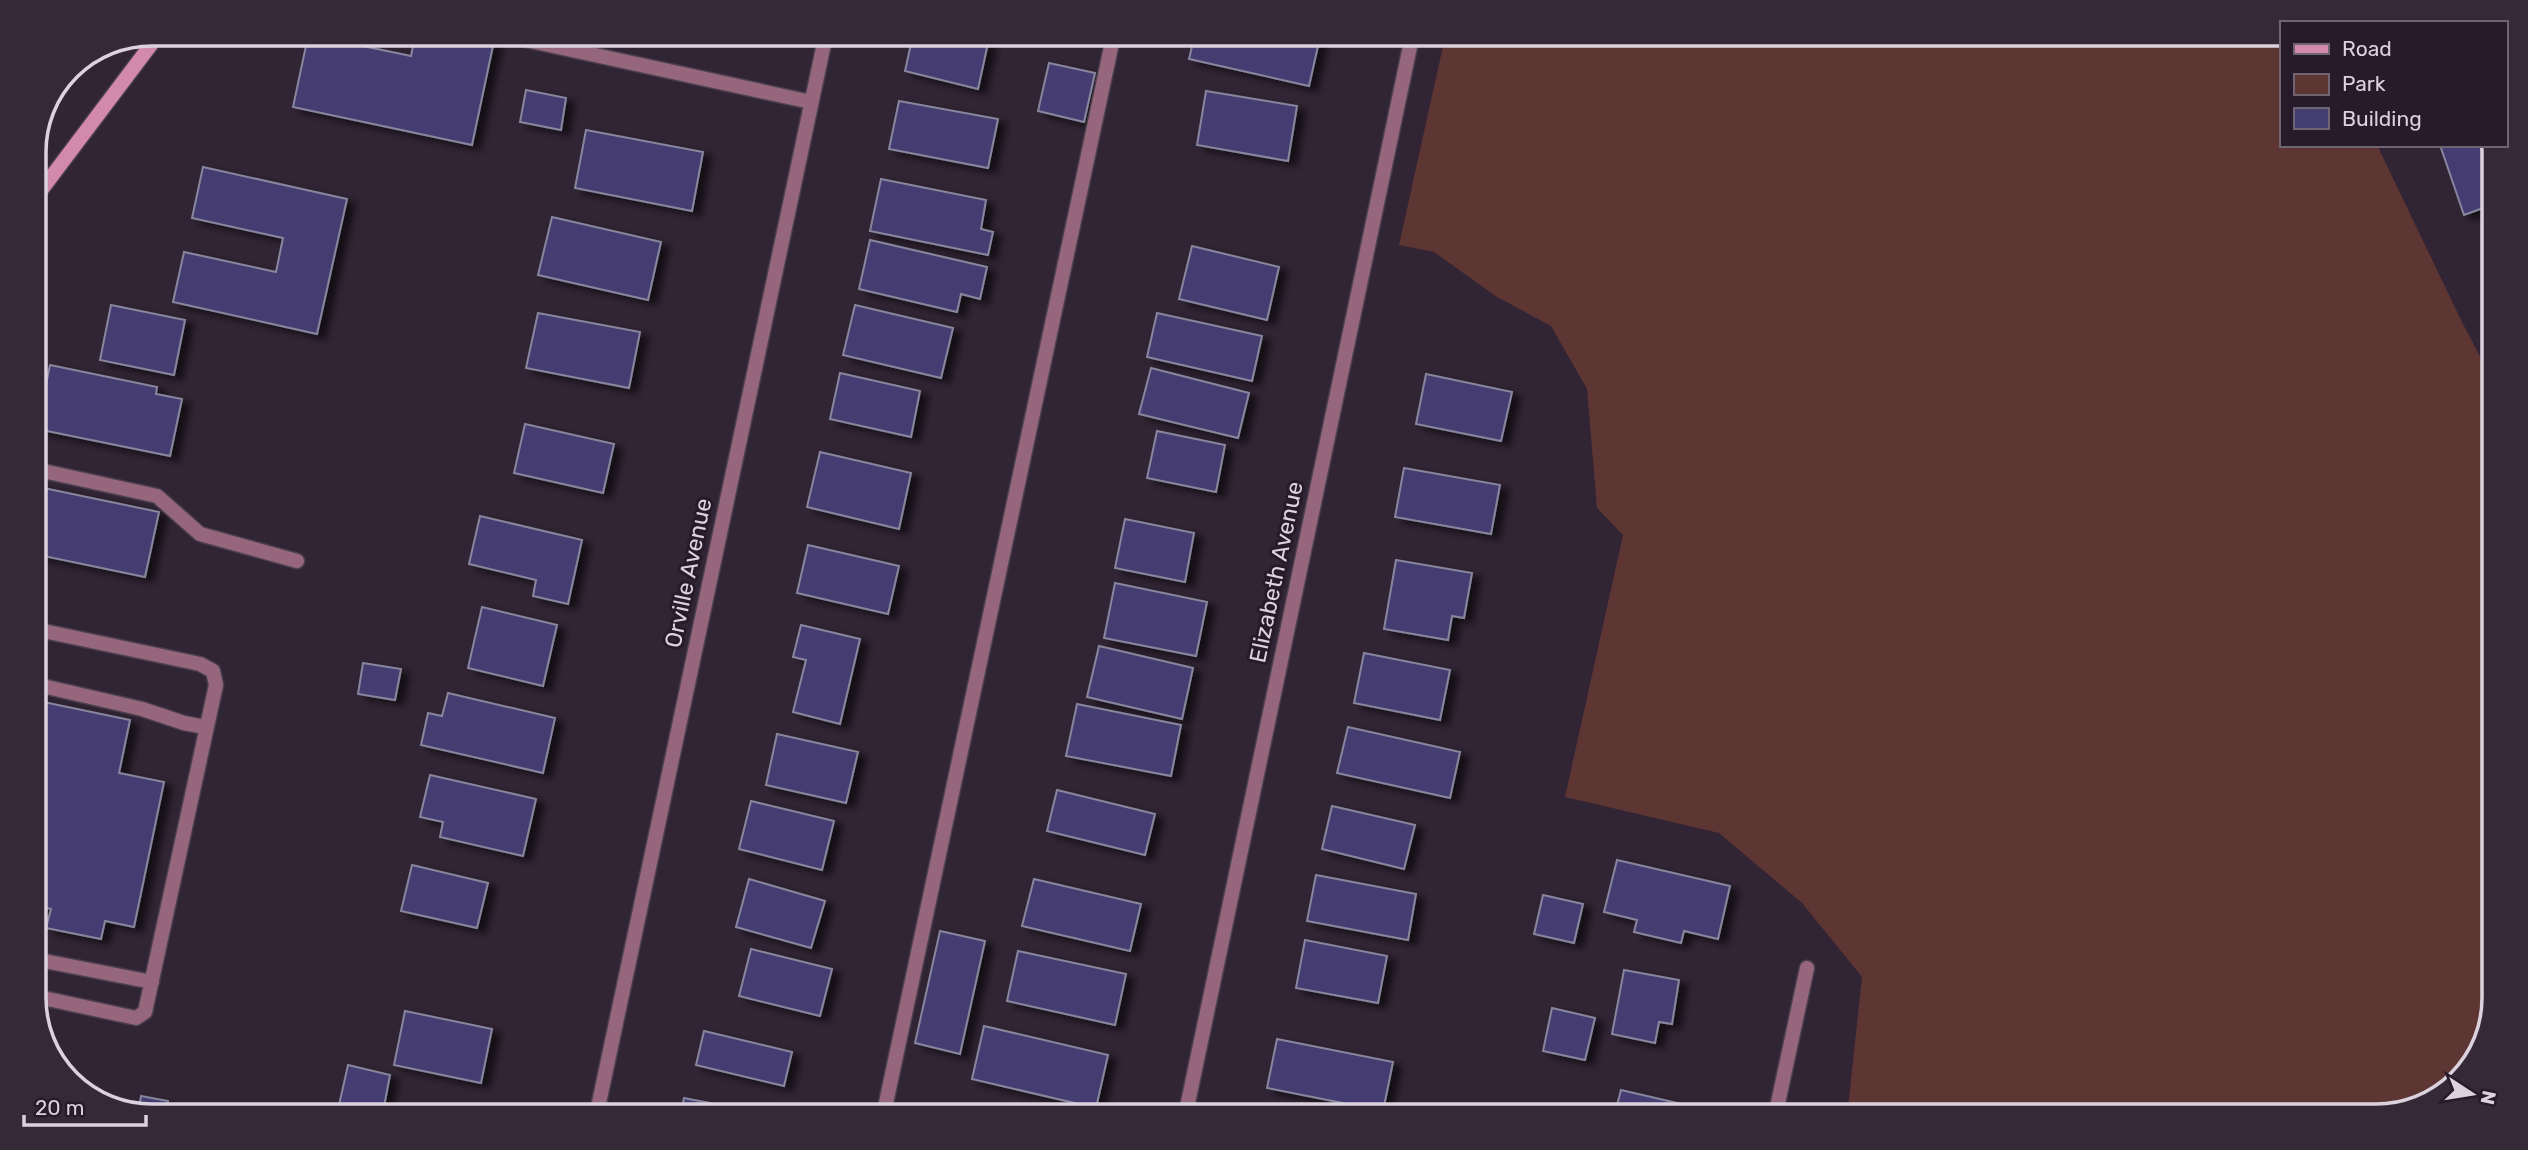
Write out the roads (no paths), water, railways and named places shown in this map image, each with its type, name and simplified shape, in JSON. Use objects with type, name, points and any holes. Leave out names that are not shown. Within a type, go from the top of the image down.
[{"type":"main road","points":[[46,184],[150,46]]},
{"type":"street","points":[[554,46],[811,102]]},
{"type":"street","name":"Orville Avenue","points":[[599,1104],[823,46]]},
{"type":"street","points":[[886,1104],[1111,46]]},
{"type":"street","name":"Elizabeth Avenue","points":[[1188,1104],[1410,46]]},
{"type":"street","points":[[46,472],[157,496],[200,534],[297,561]]},
{"type":"street","points":[[46,632],[200,664],[213,671],[216,685],[145,1012],[136,1018],[46,999]]},
{"type":"street","points":[[46,687],[205,727]]},
{"type":"street","points":[[46,961],[152,982]]},
{"type":"street","points":[[1778,1104],[1807,968]]}]
